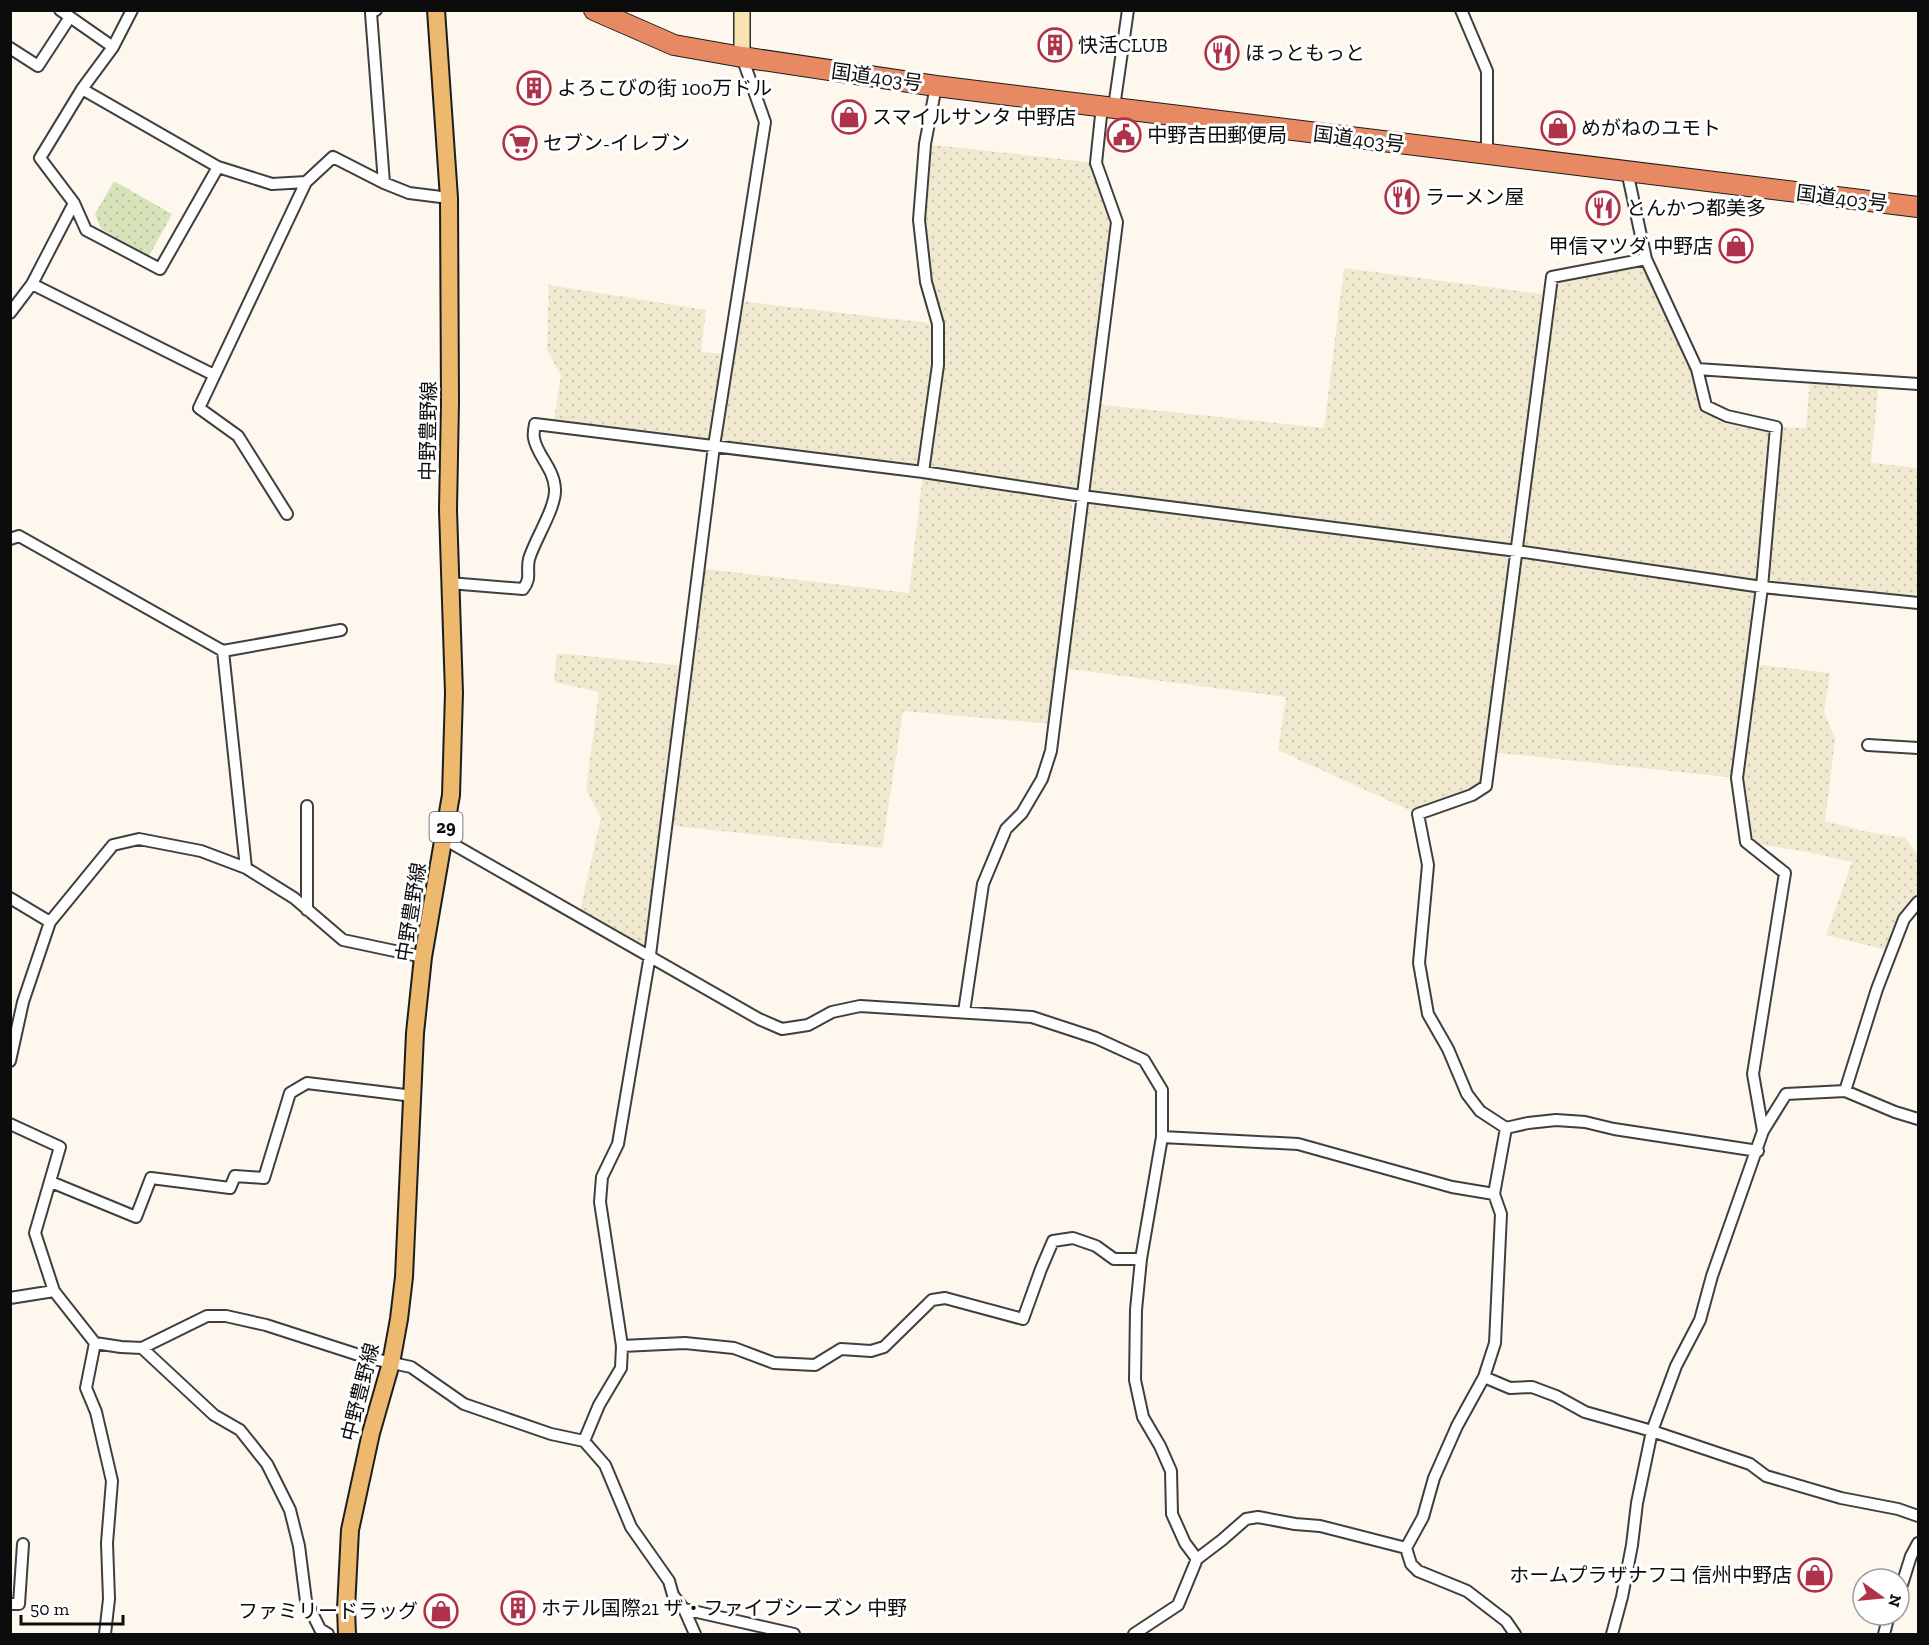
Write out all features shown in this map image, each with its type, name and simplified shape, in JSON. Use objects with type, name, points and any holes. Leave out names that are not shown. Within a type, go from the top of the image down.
[{"type":"highway","name":"国道403号","points":[[594,10],[674,45],[936,86],[1918,207]]},
{"type":"main road","name":"中野豊野線","points":[[347,1635],[346,1598],[350,1530],[371,1433],[391,1363],[399,1320],[404,1277],[415,1033],[423,957],[451,795],[454,693],[448,510],[449,198],[436,10]]},
{"type":"street","points":[[60,10],[113,47]]},
{"type":"street","points":[[132,10],[113,47],[82,89],[40,158],[74,203],[86,230],[160,269],[218,167]]},
{"type":"street","points":[[376,10],[371,13],[384,183]]},
{"type":"street","points":[[584,1441],[598,1405],[621,1368],[622,1346],[600,1202],[602,1177],[618,1144],[650,955],[714,446],[765,122],[742,57],[742,10]]},
{"type":"street","points":[[964,1012],[983,884],[1006,829],[1022,813],[1042,779],[1051,751],[1117,222],[1096,163],[1128,10]]},
{"type":"street","points":[[1461,10],[1487,71],[1487,155]]},
{"type":"street","points":[[10,48],[38,66],[70,17]]},
{"type":"street","points":[[923,472],[938,365],[938,324],[926,282],[919,220],[925,144],[936,86]]},
{"type":"street","points":[[82,89],[218,167],[272,184],[306,182]]},
{"type":"street","points":[[287,514],[238,436],[199,408],[306,182],[333,157],[409,194],[449,198]]},
{"type":"street","points":[[1627,171],[1646,259],[1697,369],[1706,406],[1727,416],[1776,427],[1762,587],[1737,778],[1746,842],[1785,873],[1753,1074],[1763,1131]]},
{"type":"street","points":[[10,313],[32,284],[74,203]]},
{"type":"street","points":[[1646,259],[1552,277],[1486,786],[1472,795],[1418,814],[1428,865],[1419,963],[1428,1014],[1448,1049],[1467,1094],[1480,1111],[1506,1128],[1556,1120],[1585,1122],[1614,1129],[1758,1150]]},
{"type":"street","points":[[32,284],[214,375]]},
{"type":"street","points":[[1697,369],[1918,384]]},
{"type":"street","points":[[449,583],[524,589],[529,582],[528,561],[548,516],[555,490],[549,466],[534,439],[535,424],[923,472],[1082,496],[1517,551],[1762,587],[1918,603]]},
{"type":"street","points":[[10,540],[19,536],[224,651],[341,630]]},
{"type":"street","points":[[224,651],[246,868]]},
{"type":"street","points":[[1868,745],[1918,748]]},
{"type":"street","points":[[307,806],[307,910]]},
{"type":"street","points":[[10,1061],[22,1002],[50,922],[113,845],[139,839],[201,850],[246,868],[294,898],[343,940],[423,957]]},
{"type":"street","points":[[444,839],[759,1019],[782,1029],[808,1025],[832,1012],[860,1006],[1032,1017],[1096,1038],[1144,1060],[1162,1090],[1162,1137],[1141,1259],[1136,1310],[1135,1380],[1143,1417],[1171,1471],[1172,1514],[1185,1543],[1197,1559]]},
{"type":"street","points":[[10,898],[50,922]]},
{"type":"street","points":[[1845,1091],[1877,989],[1899,930],[1904,919],[1918,902]]},
{"type":"street","points":[[51,1182],[136,1217],[151,1178],[230,1188],[235,1176],[264,1178],[290,1093],[307,1083],[413,1096]]},
{"type":"street","points":[[1612,1635],[1632,1545],[1637,1503],[1652,1431],[1676,1366],[1700,1320],[1712,1276],[1763,1131],[1786,1094],[1845,1091],[1918,1119]]},
{"type":"street","points":[[10,1124],[60,1146],[36,1233],[54,1291],[95,1342],[142,1348],[207,1316],[226,1316],[365,1357],[411,1367],[464,1404],[551,1434],[584,1441],[605,1465],[631,1527],[669,1581],[673,1595],[684,1609],[695,1635]]},
{"type":"street","points":[[1506,1128],[1494,1194],[1501,1214],[1495,1343],[1484,1377],[1448,1447],[1434,1478],[1423,1517],[1406,1548],[1412,1564],[1418,1571],[1467,1591],[1506,1621],[1515,1635]]},
{"type":"street","points":[[1162,1137],[1298,1144],[1452,1187],[1494,1194]]},
{"type":"street","points":[[622,1346],[685,1342],[734,1348],[774,1363],[815,1365],[841,1348],[871,1351],[884,1347],[932,1300],[945,1298],[1023,1319],[1053,1242],[1074,1238],[1096,1246],[1114,1259],[1141,1259]]},
{"type":"street","points":[[10,1298],[54,1291]]},
{"type":"street","points":[[95,1342],[86,1388],[96,1412],[112,1481],[107,1544],[109,1599],[105,1635]]},
{"type":"street","points":[[142,1348],[214,1415],[240,1430],[267,1464],[290,1510],[299,1545],[306,1601],[320,1629],[328,1635]]},
{"type":"street","points":[[1484,1377],[1510,1388],[1532,1387],[1556,1396],[1585,1412],[1652,1431],[1750,1464],[1766,1476],[1840,1498],[1898,1509],[1918,1516]]},
{"type":"street","points":[[1134,1635],[1178,1605],[1197,1559],[1246,1519],[1258,1517],[1320,1526],[1406,1548]]},
{"type":"street","points":[[1908,1567],[1918,1543]]},
{"type":"street","points":[[10,1604],[19,1604],[23,1544]]},
{"type":"street","points":[[684,1609],[794,1635]]},
{"type":"shaded area","points":[[925,144],[1096,163],[1117,222],[1094,404],[1324,428],[1344,268],[1549,295],[1552,277],[1646,259],[1707,406],[1776,427],[1806,428],[1810,376],[1879,381],[1871,463],[1918,468],[1918,603],[1762,587],[1752,664],[1830,673],[1824,712],[1835,739],[1825,821],[1863,831],[1905,838],[1918,854],[1918,902],[1891,951],[1826,935],[1852,862],[1746,842],[1737,778],[1490,752],[1486,786],[1418,814],[1278,750],[1286,697],[1061,668],[1054,724],[903,711],[882,848],[666,825],[650,955],[579,915],[601,817],[586,790],[599,692],[554,682],[557,653],[686,666],[698,568],[909,593],[923,472],[553,426],[561,375],[547,350],[549,285],[706,310],[701,352],[728,354],[737,301],[938,324],[919,220]],"holes":[[[938,475],[1082,496],[1062,652],[1072,503]]]},
{"type":"green space","points":[[114,181],[172,214],[149,256],[101,229],[95,214]]},
{"type":"place","name":"快活CLUB","points":[[1055,45]]},
{"type":"place","name":"ほっともっと","points":[[1222,53]]},
{"type":"place","name":"よろこびの街 100万ドル","points":[[534,88]]},
{"type":"place","name":"スマイルサンタ 中野店","points":[[849,117]]},
{"type":"place","name":"めがねのユモト","points":[[1558,128]]},
{"type":"place","name":"中野吉田郵便局","points":[[1124,135]]},
{"type":"place","name":"セブン-イレブン","points":[[520,143]]},
{"type":"place","name":"ラーメン屋","points":[[1402,197]]},
{"type":"place","name":"とんかつ都美多","points":[[1603,208]]},
{"type":"place","name":"甲信マツダ 中野店","points":[[1736,246]]},
{"type":"place","name":"ホームプラザナフコ 信州中野店","points":[[1815,1575]]},
{"type":"place","name":"ホテル国際21 ザ・ファイブシーズン 中野","points":[[518,1608]]},
{"type":"place","name":"ファミリードラッグ","points":[[441,1611]]}]
